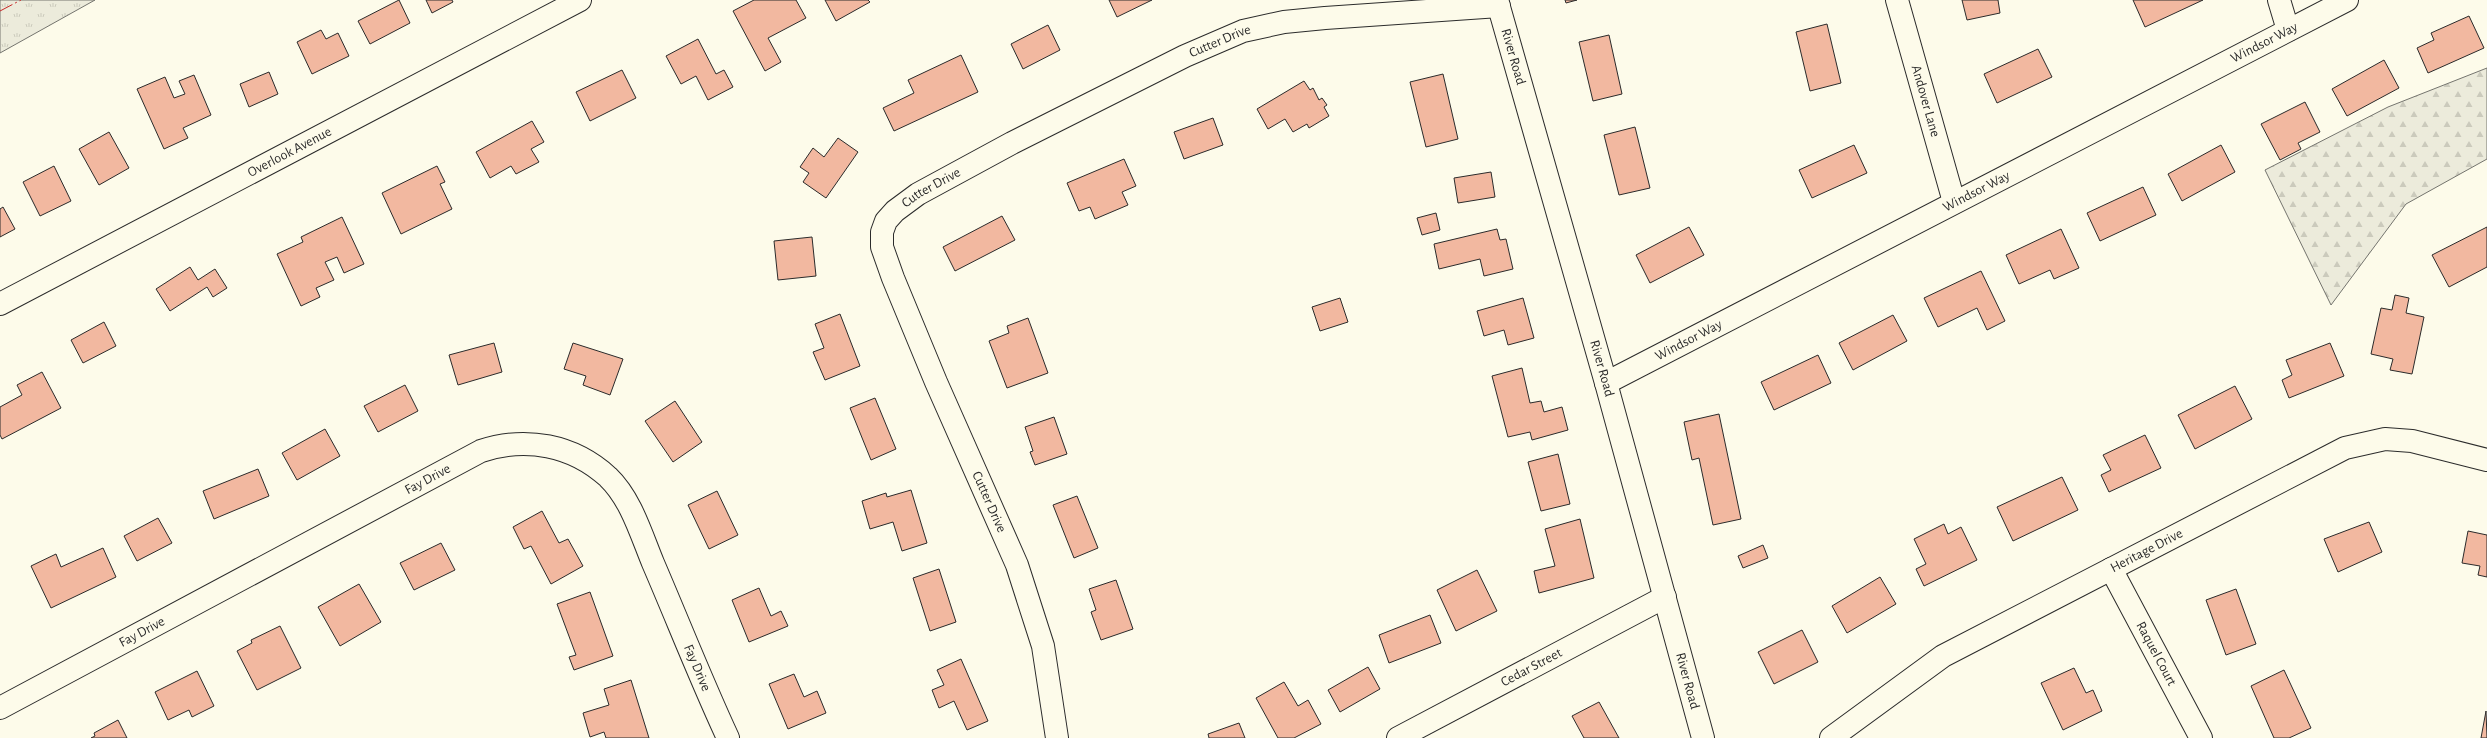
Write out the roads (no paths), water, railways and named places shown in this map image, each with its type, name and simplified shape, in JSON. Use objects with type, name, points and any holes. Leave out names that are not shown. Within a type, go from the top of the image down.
[{"type":"street","name":"Overlook Avenue","points":[[0,304],[580,0]]},
{"type":"street","name":"Andover Lane","points":[[1897,0],[1954,202]]},
{"type":"street","points":[[2279,0],[2288,30]]},
{"type":"street","name":"Windsor Way","points":[[1606,383],[2347,0]]},
{"type":"street","name":"River Road","points":[[1498,3],[1606,383],[1703,738]]},
{"type":"street","name":"Cutter Drive","points":[[1057,738],[1043,646],[1017,565],[936,382],[893,278],[882,247],[882,232],[886,220],[895,211],[918,194],[1012,143],[1185,56],[1243,31],[1284,22],[1498,3]]},
{"type":"street","name":"Heritage Drive","points":[[1831,738],[1943,656],[2345,448],[2385,439],[2412,440],[2487,460]]},
{"type":"street","name":"Fay Drive","points":[[0,708],[481,451],[508,444],[536,443],[562,449],[588,461],[609,478],[629,506],[698,672],[728,738]]},
{"type":"street","name":"Raquel Court","points":[[2111,569],[2201,738]]},
{"type":"street","name":"Cedar Street","points":[[1398,738],[1664,597]]}]
